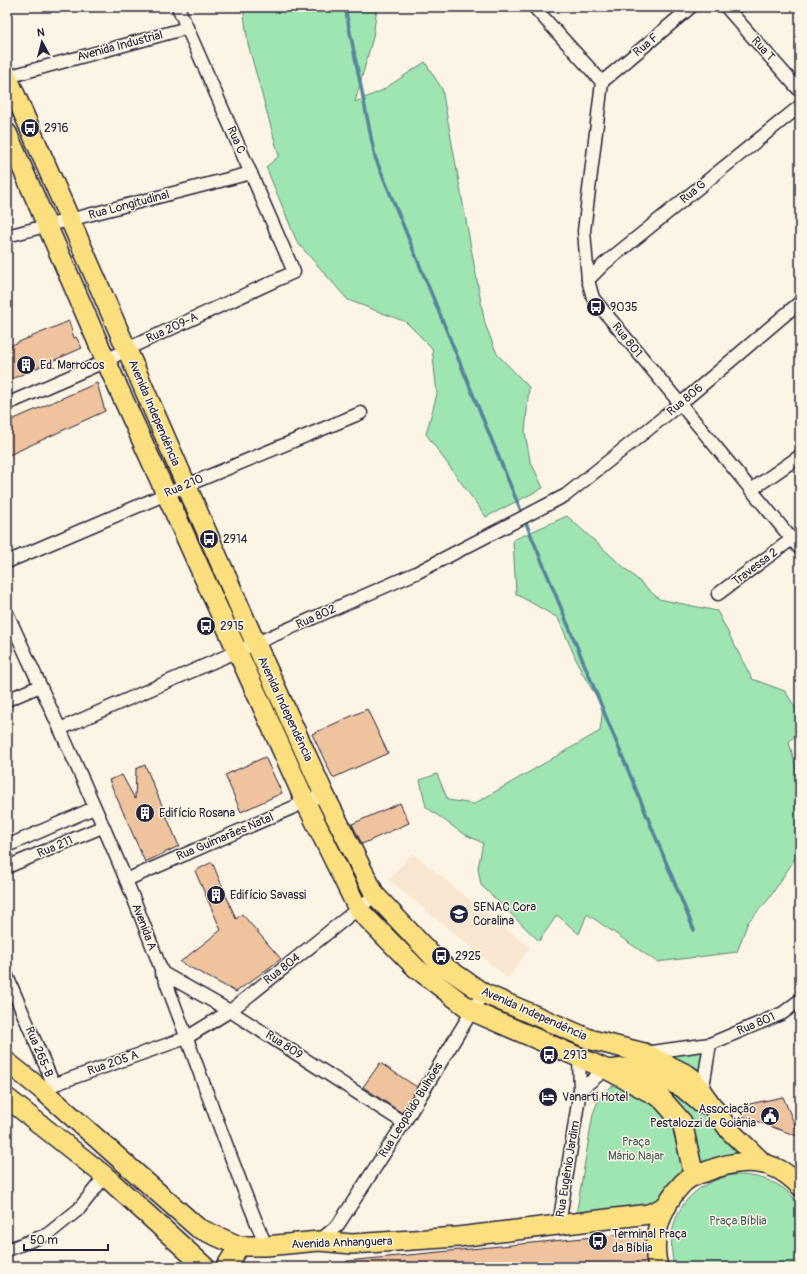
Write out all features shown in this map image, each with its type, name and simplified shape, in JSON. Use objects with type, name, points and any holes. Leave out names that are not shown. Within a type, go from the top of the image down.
[{"type":"main road","name":"Avenida Independência","points":[[7,77],[127,349],[184,486],[255,644],[324,794],[375,895],[438,962],[483,993],[592,1040],[644,1053],[688,1075],[692,1078],[730,1132],[770,1166],[788,1175],[800,1186]]},
{"type":"main road","name":"Avenida Independência","points":[[7,133],[106,361],[237,651],[306,803],[358,909],[416,968],[472,1011],[608,1070],[661,1098],[682,1122],[694,1176]]},
{"type":"main road","name":"Avenida Anhanguera","points":[[7,1062],[47,1086],[198,1228],[239,1246],[266,1246],[319,1241],[352,1244],[458,1238],[649,1214],[667,1206]]},
{"type":"main road","points":[[608,1070],[634,1067],[682,1087],[730,1132]]},
{"type":"main road","points":[[7,1098],[105,1176],[205,1267]]},
{"type":"main road","points":[[658,1267],[655,1238],[667,1206],[683,1183],[694,1176],[724,1164],[745,1162],[770,1166],[800,1166]]},
{"type":"main road","points":[[226,1267],[239,1246]]},
{"type":"street","name":"Rua C","points":[[178,7],[294,272]]},
{"type":"street","points":[[534,7],[602,82]]},
{"type":"street","name":"Rua F","points":[[602,82],[691,7]]},
{"type":"street","name":"Rua T","points":[[726,7],[800,91]]},
{"type":"street","name":"Avenida Industrial","points":[[7,77],[187,28]]},
{"type":"street","name":"Rua 801","points":[[602,82],[584,231],[588,280],[592,298],[800,549]]},
{"type":"street","name":"Rua G","points":[[588,280],[604,264],[800,106]]},
{"type":"street","name":"Rua Longitudinal","points":[[7,236],[251,173]]},
{"type":"street","name":"Rua 209-A","points":[[7,404],[106,361],[127,349],[294,272]]},
{"type":"street","name":"Rua 806","points":[[566,495],[680,404],[800,302]]},
{"type":"street","name":"Rua 210","points":[[7,562],[184,486],[361,413]]},
{"type":"street","points":[[751,490],[800,456]]},
{"type":"street","name":"Rua 802","points":[[60,729],[416,573],[566,495]]},
{"type":"street","name":"Travessa 2","points":[[718,594],[792,539]]},
{"type":"street","name":"Avenida A","points":[[7,613],[126,880],[266,1246]]},
{"type":"street","points":[[7,700],[40,686]]},
{"type":"street","name":"Rua Guimarães Natal","points":[[126,880],[324,794]]},
{"type":"street","name":"Rua 211","points":[[7,846],[94,808]]},
{"type":"street","name":"Rua 211","points":[[7,867],[102,827]]},
{"type":"street","name":"Rua 804","points":[[186,1038],[230,1011],[375,895]]},
{"type":"street","name":"Rua 809","points":[[161,972],[230,1011],[404,1123]]},
{"type":"street","name":"Rua 265-B","points":[[7,976],[47,1086]]},
{"type":"street","name":"Rua Leopoldo Bulhões","points":[[319,1241],[338,1226],[404,1123],[483,993]]},
{"type":"street","name":"Rua 801","points":[[644,1053],[710,1044],[783,1012],[800,1000]]},
{"type":"street","name":"Rua 205 A","points":[[47,1086],[186,1038]]},
{"type":"street","points":[[702,1093],[710,1044]]},
{"type":"street","name":"Rua Eugênio Jardim","points":[[559,1225],[580,1090],[579,1058]]},
{"type":"street","points":[[580,1090],[600,1074],[608,1070]]},
{"type":"street","points":[[7,1250],[48,1234],[79,1209],[105,1176]]},
{"type":"street","points":[[338,1226],[352,1244]]},
{"type":"shaded area","name":"SENAC Cora Coralina","points":[[412,853],[530,948],[508,978],[389,880]]},
{"type":"green space","points":[[243,7],[377,7],[373,37],[355,102],[381,91],[425,62],[442,89],[485,324],[497,354],[529,387],[525,433],[530,460],[543,488],[486,517],[426,434],[437,394],[432,348],[406,322],[348,300],[297,242],[266,167],[279,156],[248,44]]},
{"type":"green space","points":[[567,516],[659,599],[717,611],[752,679],[785,691],[800,715],[800,729],[789,742],[800,783],[800,836],[798,854],[768,900],[748,922],[737,952],[657,962],[587,914],[579,934],[557,915],[539,941],[481,885],[478,868],[483,843],[462,833],[426,807],[420,780],[437,774],[448,800],[474,804],[600,731],[603,707],[582,673],[558,618],[516,594],[513,540]]},
{"type":"green space","points":[[706,1048],[701,1080],[652,1054]]},
{"type":"green space","points":[[648,1075],[682,1088],[762,1163],[700,1170]]},
{"type":"green space","name":"Praça Mário Najar","points":[[620,1084],[656,1102],[679,1124],[684,1170],[664,1189],[657,1202],[650,1208],[576,1215],[593,1114],[599,1099],[605,1091]]},
{"type":"green space","name":"Praça Bíblia","points":[[731,1175],[751,1176],[770,1181],[787,1191],[794,1198],[800,1207],[800,1267],[674,1267],[672,1234],[675,1220],[681,1208],[690,1197],[701,1188],[715,1180]]},
{"type":"building","name":"Ed. Marrocos","points":[[69,321],[74,338],[76,337],[82,348],[7,381],[7,347]]},
{"type":"building","points":[[97,383],[105,411],[7,456],[7,422]]},
{"type":"building","points":[[367,709],[388,753],[333,778],[312,734]]},
{"type":"building","points":[[265,757],[282,793],[241,812],[225,775]]},
{"type":"building","name":"Edifício Rosana","points":[[145,765],[179,846],[145,862],[109,780],[122,775],[135,799],[136,769]]},
{"type":"building","points":[[400,803],[409,823],[362,844],[352,824]]},
{"type":"building","points":[[212,862],[236,919],[242,914],[281,959],[236,992],[180,962],[221,930],[195,871]]},
{"type":"building","points":[[380,1063],[417,1087],[402,1113],[363,1087]]},
{"type":"building","points":[[783,1097],[800,1137],[742,1116],[740,1106]]},
{"type":"building","name":"Terminal Praça da Bíblia","points":[[645,1232],[647,1267],[347,1267],[347,1261]]},
{"type":"waterway","points":[[345,7],[375,157],[521,511]]},
{"type":"waterway","points":[[526,523],[694,930]]},
{"type":"place","name":"2916","points":[[30,128]]},
{"type":"place","name":"9035","points":[[596,307]]},
{"type":"place","name":"Ed. Marrocos","points":[[26,365]]},
{"type":"place","name":"2914","points":[[209,539]]},
{"type":"place","name":"2915","points":[[206,626]]},
{"type":"place","name":"Edifício Rosana","points":[[145,813]]},
{"type":"place","name":"Edifício Savassi","points":[[216,895]]},
{"type":"place","name":"SENAC Cora Coralina","points":[[459,914]]},
{"type":"place","name":"2925","points":[[441,956]]},
{"type":"place","name":"2913","points":[[549,1055]]},
{"type":"place","name":"Vanarti Hotel","points":[[548,1097]]},
{"type":"place","name":"Associação Pestalozzi de Goiânia","points":[[770,1116]]},
{"type":"place","name":"Terminal Praça da Bíblia","points":[[598,1241]]}]
